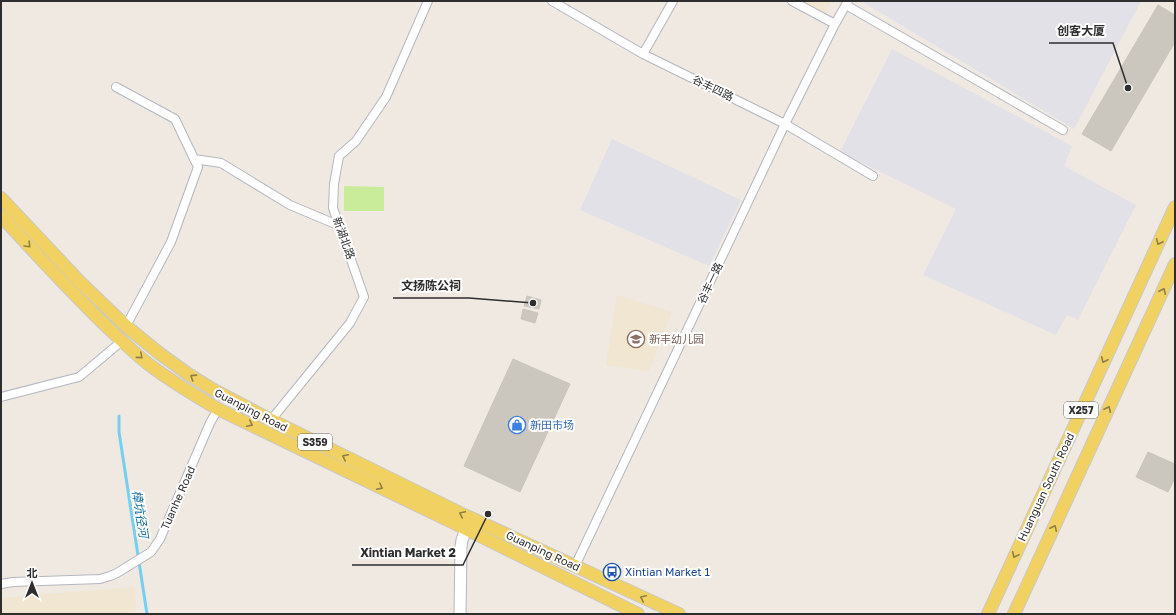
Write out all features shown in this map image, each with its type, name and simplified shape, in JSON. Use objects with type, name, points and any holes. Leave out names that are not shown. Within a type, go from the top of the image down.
[{"type":"main road","name":"Guanping Road","points":[[1,198],[80,282],[126,326],[159,353],[212,389],[270,420],[460,513],[679,614]]},
{"type":"main road","name":"Huanguan South Road","points":[[988,614],[1175,207]]},
{"type":"main road","name":"Guanping Road","points":[[1,216],[78,299],[146,362],[218,409],[638,614]]},
{"type":"main road","name":"X257","points":[[1014,614],[1175,264]]},
{"type":"street","name":"新湖北路","points":[[270,420],[350,323],[364,297],[333,208],[334,184],[339,156],[356,141],[386,97],[428,1]]},
{"type":"street","name":"谷丰四路","points":[[552,1],[643,54],[785,124],[873,176]]},
{"type":"street","points":[[643,54],[673,1]]},
{"type":"street","points":[[792,1],[835,24]]},
{"type":"street","points":[[847,3],[1063,130]]},
{"type":"street","name":"谷丰一路","points":[[575,566],[785,124],[847,3]]},
{"type":"street","points":[[116,87],[175,119],[198,167],[171,242],[126,326]]},
{"type":"street","points":[[194,158],[221,163],[290,205],[340,226]]},
{"type":"street","points":[[1,397],[79,377],[122,340]]},
{"type":"street","name":"Tuanhe Road","points":[[1,584],[13,582],[100,579],[117,573],[151,552],[160,539],[210,422],[218,409]]},
{"type":"street","points":[[460,614],[461,547],[466,529]]},
{"type":"shaded area","points":[[802,1],[831,1],[825,13]]},
{"type":"shaded area","points":[[861,1],[1141,1],[1074,129]]},
{"type":"shaded area","points":[[892,49],[1072,146],[1064,166],[1136,205],[1078,320],[1067,315],[1056,335],[923,275],[956,209],[840,152]]},
{"type":"shaded area","points":[[612,139],[741,200],[709,266],[580,210]]},
{"type":"shaded area","name":"新丰幼儿园","points":[[617,295],[672,312],[649,371],[606,365]]},
{"type":"shaded area","points":[[135,587],[136,614],[1,614],[1,598]]},
{"type":"green space","points":[[344,186],[384,187],[384,211],[344,211]]},
{"type":"building","points":[[1158,5],[1175,15],[1175,42],[1111,151],[1082,134]]},
{"type":"building","points":[[527,296],[541,300],[539,309],[524,306]]},
{"type":"building","points":[[523,309],[538,313],[535,323],[521,319]]},
{"type":"building","name":"新田市场","points":[[513,359],[570,384],[520,492],[464,466]]},
{"type":"building","points":[[1148,452],[1175,464],[1175,478],[1168,492],[1136,477]]},
{"type":"waterway","name":"樟坑径河","points":[[119,416],[119,432],[147,614]]},
{"type":"place","name":"创客大厦","points":[[1128,88]]},
{"type":"place","name":"文扬陈公祠","points":[[533,303]]},
{"type":"place","name":"新丰幼儿园","points":[[636,339]]},
{"type":"place","name":"新田市场","points":[[517,425]]},
{"type":"place","name":"Xintian Market 2","points":[[488,514]]},
{"type":"place","name":"Xintian Market 1","points":[[612,572]]}]
